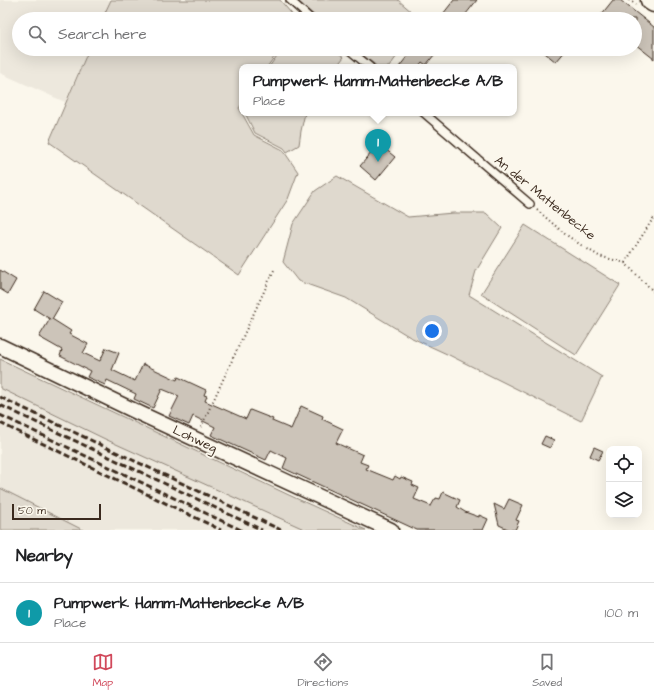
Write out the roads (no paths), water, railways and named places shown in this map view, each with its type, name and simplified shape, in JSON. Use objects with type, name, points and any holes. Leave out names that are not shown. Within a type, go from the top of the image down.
[{"type":"street","name":"Lohweg","points":[[0,346],[391,530]]},
{"type":"lane","points":[[290,0],[303,12]]},
{"type":"lane","points":[[357,56],[366,64]]},
{"type":"lane","name":"An der Mattenbecke","points":[[427,116],[530,204]]},
{"type":"railway","points":[[0,397],[281,530]]},
{"type":"railway","points":[[0,405],[262,530]]},
{"type":"railway","points":[[0,415],[241,530]]},
{"type":"railway","points":[[0,423],[221,530]]},
{"type":"place","name":"Pumpwerk Hamm-Mattenbecke A/B","points":[[378,162]]}]
